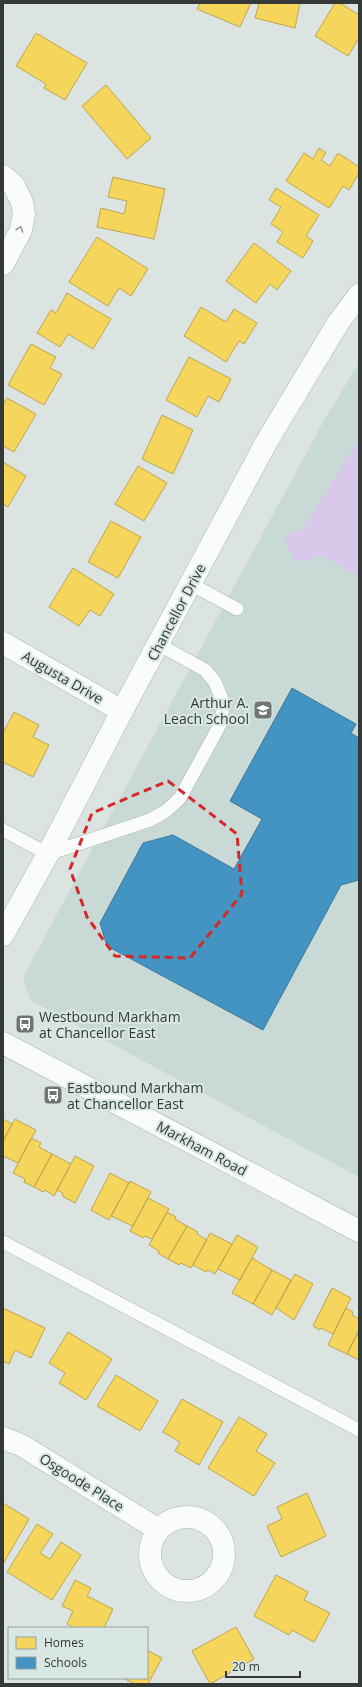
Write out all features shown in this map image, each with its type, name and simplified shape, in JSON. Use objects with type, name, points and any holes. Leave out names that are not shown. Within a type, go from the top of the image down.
[{"type":"street","points":[[3,176],[14,186],[22,202],[24,214],[21,230],[3,264]]},
{"type":"street","name":"Chancellor Drive","points":[[3,935],[48,854],[122,711],[267,441],[338,323],[359,295]]},
{"type":"street","name":"Augusta Drive","points":[[3,643],[122,711]]},
{"type":"street","name":"Markham Road","points":[[3,1043],[359,1231]]},
{"type":"street","name":"Osgoode Place","points":[[3,1438],[21,1445],[159,1530]]},
{"type":"lane","points":[[191,584],[237,609]]},
{"type":"lane","points":[[3,830],[48,854],[150,820],[166,811],[180,798],[221,723],[223,702],[215,682],[205,670],[158,644]]},
{"type":"lane","points":[[3,1242],[359,1430]]},
{"type":"highlighted area","points":[[168,781],[237,834],[242,894],[190,958],[115,956],[87,917],[70,869],[92,813]]},
{"type":"shaded area","name":"Arthur A. Leach School","points":[[359,363],[359,1177],[30,1000],[23,977],[322,424]]},
{"type":"shaded area","points":[[359,439],[359,577],[320,555],[307,562],[295,560],[287,548],[285,539],[291,533],[303,529]]},
{"type":"building: Homes","points":[[200,3],[251,3],[240,27],[197,9]]},
{"type":"building: Homes","points":[[259,3],[300,3],[295,28],[255,18]]},
{"type":"building: Homes","points":[[335,3],[340,3],[359,15],[359,38],[348,56],[315,36]]},
{"type":"building: Homes","points":[[36,33],[87,63],[65,100],[44,88],[46,84],[16,66]]},
{"type":"building: Homes","points":[[106,85],[151,138],[127,159],[82,106]]},
{"type":"building: Homes","points":[[319,148],[326,153],[321,160],[330,166],[338,153],[359,167],[359,173],[349,190],[343,186],[329,208],[286,181],[304,153],[313,159]]},
{"type":"building: Homes","points":[[113,177],[165,189],[154,239],[97,227],[101,208],[124,214],[127,201],[108,197]]},
{"type":"building: Homes","points":[[276,188],[319,215],[306,236],[313,241],[303,258],[277,242],[283,232],[271,224],[281,207],[269,200]]},
{"type":"building: Homes","points":[[97,237],[148,269],[131,296],[119,288],[108,306],[69,282]]},
{"type":"building: Homes","points":[[254,243],[291,271],[277,290],[270,284],[256,303],[226,281]]},
{"type":"building: Homes","points":[[67,293],[111,319],[93,349],[68,334],[60,347],[37,333],[51,310],[56,313]]},
{"type":"building: Homes","points":[[201,307],[226,322],[234,309],[257,323],[244,344],[239,341],[226,362],[184,336]]},
{"type":"building: Homes","points":[[31,344],[56,357],[50,368],[62,374],[44,405],[8,385]]},
{"type":"building: Homes","points":[[189,357],[231,379],[219,402],[208,396],[197,417],[166,400]]},
{"type":"building: Homes","points":[[7,398],[36,414],[14,452],[3,446],[3,405]]},
{"type":"building: Homes","points":[[162,415],[193,430],[173,474],[142,459]]},
{"type":"building: Homes","points":[[3,462],[26,476],[8,507],[3,504]]},
{"type":"building: Homes","points":[[138,466],[167,483],[144,521],[115,504]]},
{"type":"building: Homes","points":[[111,521],[141,537],[118,578],[88,562]]},
{"type":"building: Homes","points":[[73,568],[114,594],[100,616],[90,610],[79,626],[49,607]]},
{"type":"building: Homes","points":[[14,712],[39,725],[33,737],[49,745],[33,777],[3,762],[3,733]]},
{"type":"building: Homes","points":[[3,1119],[12,1124],[3,1141]]},
{"type":"building: Homes","points":[[15,1119],[36,1130],[18,1163],[3,1156],[3,1141]]},
{"type":"building: Homes","points":[[31,1138],[41,1143],[39,1147],[52,1154],[34,1187],[24,1182],[25,1179],[13,1173]]},
{"type":"building: Homes","points":[[52,1154],[71,1164],[54,1196],[45,1190],[43,1192],[34,1187]]},
{"type":"building: Homes","points":[[75,1156],[94,1166],[75,1203],[62,1196],[63,1193],[57,1190]]},
{"type":"building: Homes","points":[[110,1173],[129,1183],[109,1220],[91,1210]]},
{"type":"building: Homes","points":[[130,1181],[151,1192],[133,1226],[111,1216]]},
{"type":"building: Homes","points":[[148,1198],[169,1209],[152,1239],[145,1236],[143,1238],[130,1231]]},
{"type":"building: Homes","points":[[167,1212],[187,1226],[168,1259],[149,1245]]},
{"type":"building: Homes","points":[[187,1226],[198,1232],[197,1234],[207,1240],[191,1268],[181,1263],[179,1265],[168,1259]]},
{"type":"building: Homes","points":[[210,1233],[232,1244],[215,1274],[208,1270],[206,1272],[193,1265]]},
{"type":"building: Homes","points":[[237,1235],[258,1247],[240,1280],[218,1269]]},
{"type":"building: Homes","points":[[252,1258],[272,1270],[253,1304],[232,1293]]},
{"type":"building: Homes","points":[[272,1270],[291,1280],[272,1315],[253,1304]]},
{"type":"building: Homes","points":[[295,1274],[313,1284],[294,1320],[276,1308]]},
{"type":"building: Homes","points":[[332,1288],[351,1298],[333,1334],[313,1326]]},
{"type":"building: Homes","points":[[3,1308],[45,1328],[31,1358],[15,1350],[9,1364],[3,1361]]},
{"type":"building: Homes","points":[[346,1308],[353,1312],[352,1315],[359,1319],[359,1330],[347,1354],[328,1345]]},
{"type":"building: Homes","points":[[359,1330],[359,1360],[347,1354]]},
{"type":"building: Homes","points":[[68,1332],[112,1359],[86,1400],[59,1383],[65,1373],[49,1363]]},
{"type":"building: Homes","points":[[116,1375],[158,1401],[140,1431],[97,1406]]},
{"type":"building: Homes","points":[[182,1399],[223,1422],[199,1465],[175,1451],[180,1442],[163,1432]]},
{"type":"building: Homes","points":[[239,1417],[267,1434],[256,1451],[275,1463],[254,1496],[208,1468]]},
{"type":"building: Homes","points":[[307,1493],[326,1536],[281,1557],[267,1526],[282,1519],[277,1507]]},
{"type":"building: Homes","points":[[3,1503],[29,1519],[3,1564]]},
{"type":"building: Homes","points":[[37,1524],[53,1534],[40,1553],[50,1559],[61,1542],[81,1555],[52,1600],[7,1572]]},
{"type":"building: Homes","points":[[276,1575],[308,1592],[304,1600],[330,1613],[314,1642],[292,1630],[289,1635],[254,1616]]},
{"type":"building: Homes","points":[[75,1580],[91,1588],[87,1596],[113,1609],[104,1627],[74,1627],[67,1624],[73,1611],[62,1606]]},
{"type":"building: Homes","points":[[236,1627],[254,1659],[210,1684],[192,1651]]},
{"type":"building: Homes","points":[[148,1651],[162,1658],[148,1684],[135,1684],[125,1679],[148,1679]]},
{"type":"building: Schools","points":[[292,688],[356,724],[351,733],[359,738],[359,880],[341,885],[263,1030],[107,946],[100,923],[143,843],[173,835],[234,869],[262,819],[230,801]]},
{"type":"place","name":"Arthur A. Leach School","points":[[263,710]]},
{"type":"place","name":"Westbound Markham at Chancellor East","points":[[25,1024]]},
{"type":"place","name":"Eastbound Markham at Chancellor East","points":[[53,1095]]}]
